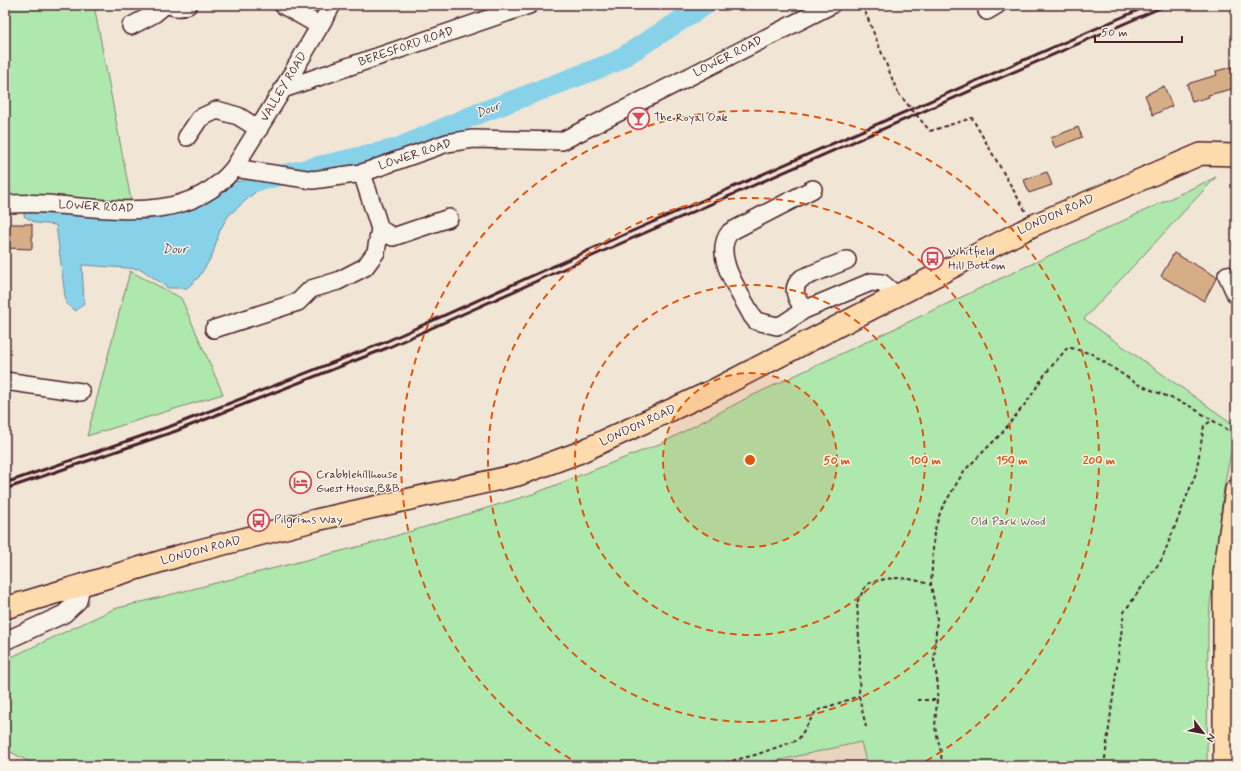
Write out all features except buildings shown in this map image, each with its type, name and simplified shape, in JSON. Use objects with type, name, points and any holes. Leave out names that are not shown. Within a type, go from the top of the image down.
[{"type":"main road","name":"LONDON ROAD","points":[[5,608],[189,553],[316,520],[518,475],[578,454],[712,391],[1034,225],[1201,154],[1236,155]]},
{"type":"main road","points":[[1224,766],[1224,575],[1236,490]]},
{"type":"street","points":[[131,26],[149,17],[165,5]]},
{"type":"street","points":[[169,5],[174,8],[188,5]]},
{"type":"street","points":[[283,5],[320,26]]},
{"type":"street","name":"VALLEY ROAD","points":[[234,168],[284,89],[332,5]]},
{"type":"street","name":"BERESFORD ROAD","points":[[284,89],[529,5]]},
{"type":"street","name":"LOWER ROAD","points":[[5,204],[43,204],[125,209],[169,208],[212,190],[226,179],[234,168],[313,180],[362,173],[447,143],[473,139],[562,141],[831,5]]},
{"type":"street","points":[[187,138],[200,118],[217,110],[238,116],[259,129]]},
{"type":"street","points":[[214,329],[298,302],[311,289],[338,281],[365,267],[376,252],[380,230],[362,173]]},
{"type":"street","points":[[813,189],[730,232],[724,239],[723,248],[726,265],[756,321],[777,326],[783,324],[804,310],[871,282],[882,283],[896,295]]},
{"type":"street","points":[[380,230],[394,237],[449,218]]},
{"type":"street","points":[[804,310],[796,299],[794,288],[796,283],[802,278],[847,260]]},
{"type":"street","points":[[1227,275],[1236,294]]},
{"type":"street","points":[[5,381],[81,392]]},
{"type":"street","points":[[5,641],[64,614],[78,601],[81,586]]},
{"type":"path","points":[[865,5],[864,9],[898,93],[930,131],[972,118],[1034,225]]},
{"type":"path","points":[[942,766],[941,752],[935,727],[938,685],[934,661],[937,617],[930,585],[934,532],[940,510],[964,471],[1002,433],[1030,399],[1045,374],[1068,346],[1092,354],[1137,384],[1188,405],[1211,421],[1236,435]]},
{"type":"path","points":[[1104,766],[1124,612],[1162,559],[1196,473],[1204,426],[1211,421]]},
{"type":"path","points":[[866,727],[859,696],[860,657],[856,602],[867,584],[886,578],[913,578],[930,585]]},
{"type":"path","points":[[712,766],[755,755],[798,740],[816,711],[859,696]]},
{"type":"path","points":[[917,700],[936,700]]},
{"type":"shaded area","points":[[862,742],[867,766],[753,766]]},
{"type":"green space","points":[[5,5],[94,5],[131,200],[85,204],[5,200]]},
{"type":"green space","name":"Old Park Wood","points":[[1216,177],[1084,319],[1236,426],[1224,488],[1208,622],[1207,766],[867,766],[861,742],[753,766],[37,766],[5,749],[5,660],[114,609],[369,544],[533,494],[662,443],[745,399]]},
{"type":"green space","points":[[130,271],[181,298],[223,394],[87,436]]},
{"type":"water","name":"Dour","points":[[238,181],[256,181],[261,187],[228,216],[220,230],[212,256],[199,277],[187,288],[168,288],[141,269],[82,265],[84,303],[76,311],[66,304],[56,225],[36,223],[24,216],[25,210],[142,217]]},
{"type":"waterway","name":"Dour","points":[[256,181],[396,149],[467,118],[615,62],[705,5]]},
{"type":"railway","points":[[5,483],[174,425],[385,342],[605,243],[1150,5]]},
{"type":"railway","points":[[5,489],[176,431],[387,348],[608,249],[1167,5]]},
{"type":"place","name":"The Royal Oak","points":[[639,118]]},
{"type":"place","name":"Whitfield Hill Bottom","points":[[932,259]]},
{"type":"place","name":"Crabblehillhouse Guest House,B&B","points":[[301,482]]},
{"type":"place","name":"Pilgrims Way","points":[[259,520]]}]
